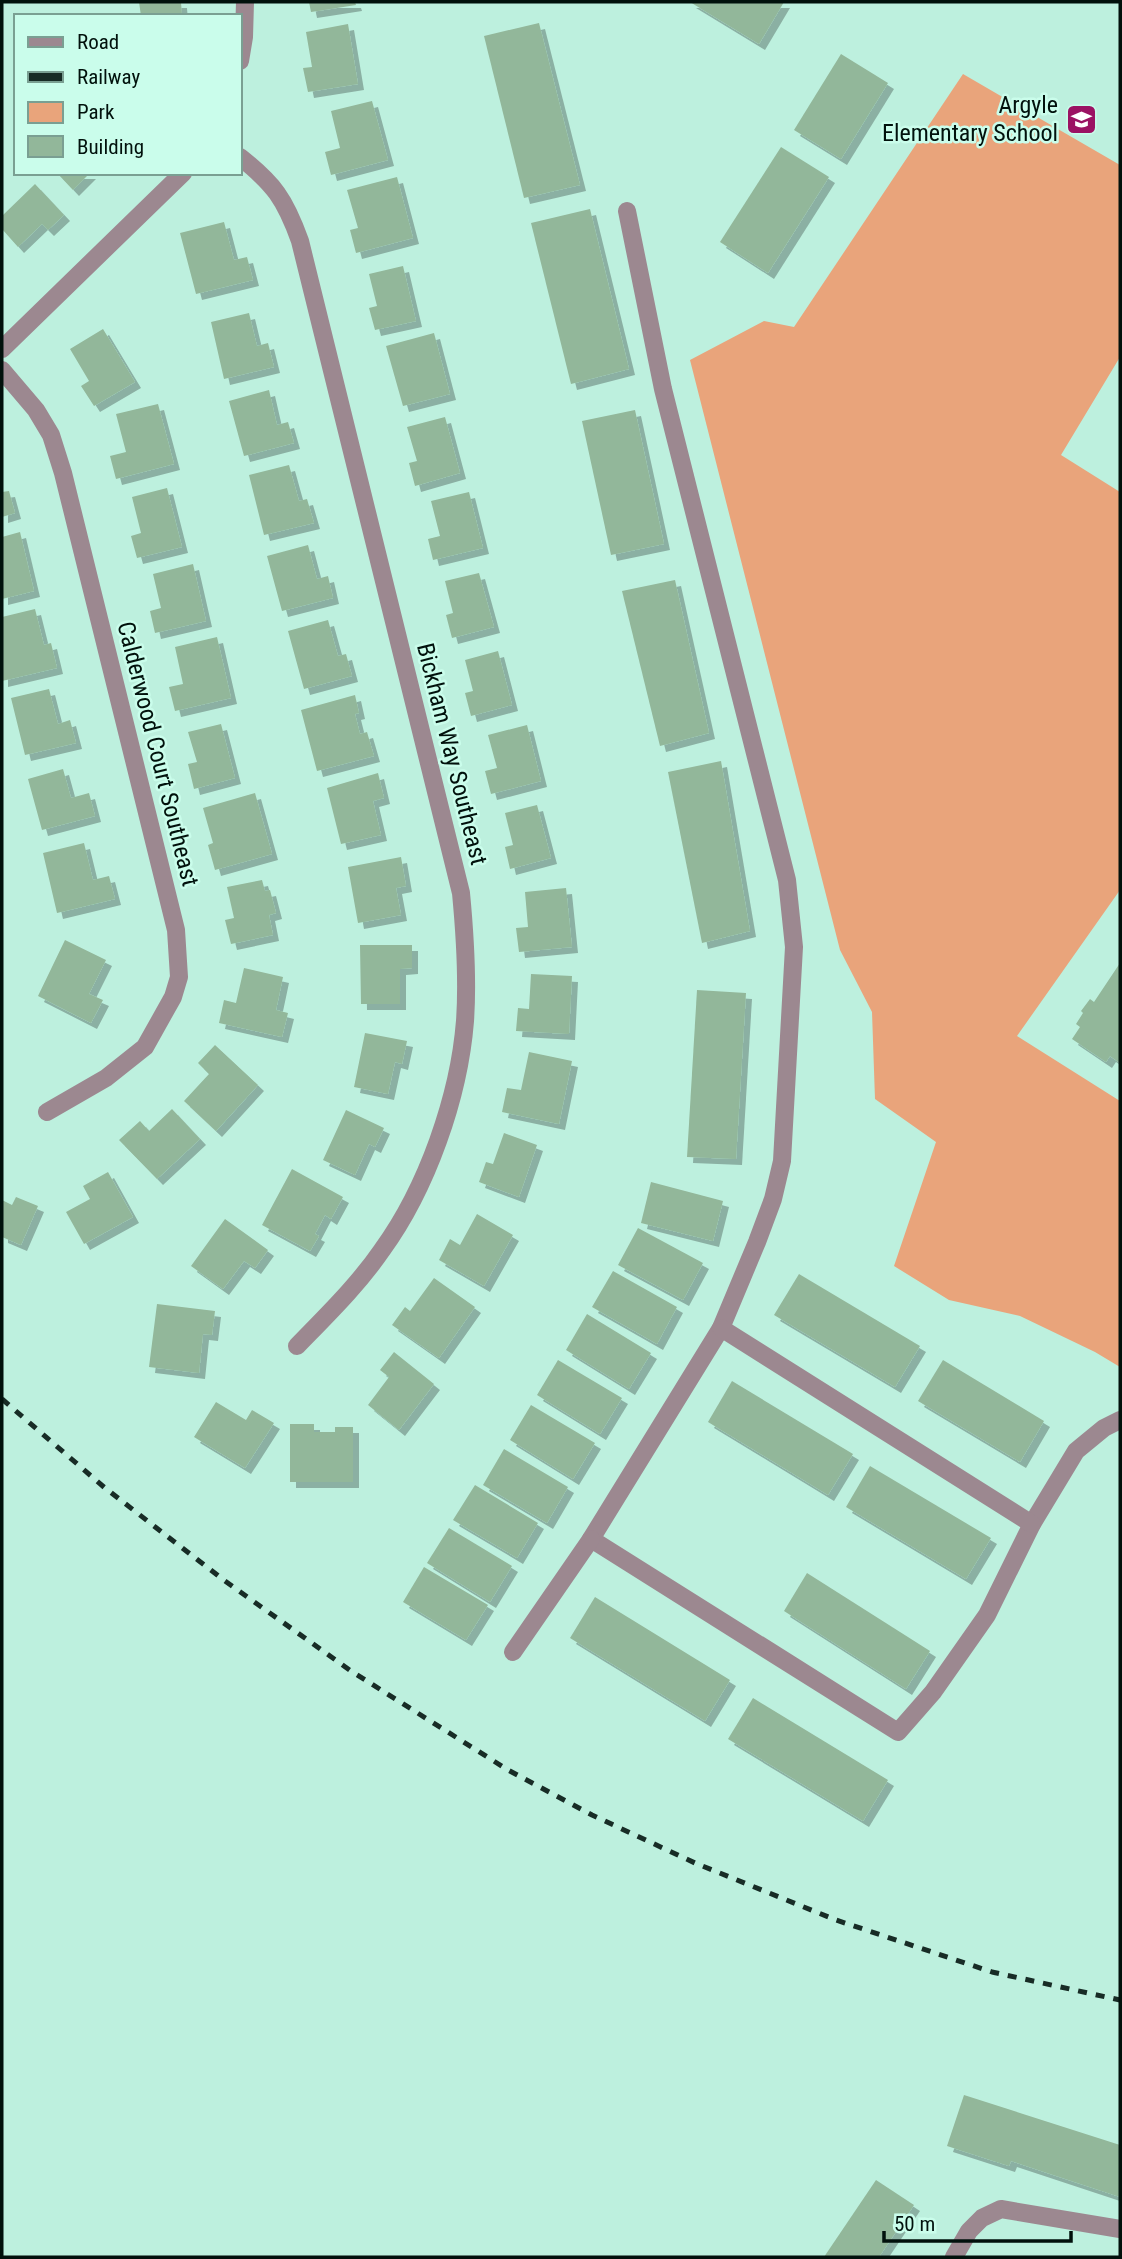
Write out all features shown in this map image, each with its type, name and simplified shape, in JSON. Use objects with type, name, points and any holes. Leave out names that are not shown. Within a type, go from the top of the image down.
[{"type":"street","points":[[242,49],[245,2]]},
{"type":"street","name":"Bickham Way Southeast","points":[[242,159],[268,180],[291,215],[300,241],[461,893],[466,954],[465,1022],[458,1068],[434,1151],[389,1240],[364,1274],[297,1346]]},
{"type":"street","points":[[2,349],[181,175]]},
{"type":"street","points":[[513,1651],[591,1539],[722,1328],[773,1199],[782,1161],[794,947],[787,880],[663,389],[627,211]]},
{"type":"street","name":"Calderwood Court Southeast","points":[[2,370],[36,410],[51,435],[63,473],[176,930],[179,956],[179,977],[173,997],[145,1046],[106,1077],[47,1112]]},
{"type":"street","points":[[722,1328],[1032,1524]]},
{"type":"street","points":[[591,1539],[898,1732],[933,1692],[986,1615],[1032,1524],[1076,1451],[1104,1428],[1120,1420]]},
{"type":"street","points":[[954,2257],[969,2231],[982,2218],[1002,2209],[1120,2229]]},
{"type":"green space","points":[[963,74],[1120,165],[1120,357],[1061,455],[1120,492],[1120,890],[1017,1036],[1120,1101],[1120,1367],[1020,1316],[949,1300],[894,1266],[936,1142],[875,1099],[872,1012],[840,950],[690,360],[764,321],[794,327]]},
{"type":"building","points":[[139,2],[181,2],[182,14],[141,14]]},
{"type":"building","points":[[309,2],[355,2],[356,5],[311,12]]},
{"type":"building","points":[[690,2],[784,2],[759,44]]},
{"type":"building","points":[[539,23],[580,185],[524,198],[484,36]]},
{"type":"building","points":[[348,24],[358,84],[308,92],[303,68],[312,67],[306,32]]},
{"type":"building","points":[[841,54],[888,83],[841,159],[794,130]]},
{"type":"building","points":[[372,101],[388,160],[331,175],[325,152],[340,148],[331,111]]},
{"type":"building","points":[[781,147],[829,177],[768,273],[720,242]]},
{"type":"building","points":[[59,175],[88,175],[73,190]]},
{"type":"building","points":[[397,177],[413,238],[356,253],[350,230],[358,228],[347,190]]},
{"type":"building","points":[[35,184],[64,215],[48,230],[42,224],[18,247],[2,229],[2,216]]},
{"type":"building","points":[[590,209],[629,369],[571,384],[531,223]]},
{"type":"building","points":[[224,222],[234,260],[247,257],[253,280],[196,294],[180,233]]},
{"type":"building","points":[[403,266],[416,321],[375,330],[369,308],[377,306],[369,274]]},
{"type":"building","points":[[249,313],[257,346],[268,343],[274,367],[224,379],[211,322]]},
{"type":"building","points":[[103,329],[135,382],[94,406],[81,386],[89,381],[70,349]]},
{"type":"building","points":[[434,333],[450,394],[403,406],[386,346]]},
{"type":"building","points":[[269,390],[277,425],[288,422],[294,443],[244,456],[229,401]]},
{"type":"building","points":[[158,404],[174,464],[116,479],[110,456],[126,452],[116,414]]},
{"type":"building","points":[[635,410],[664,544],[611,555],[582,421]]},
{"type":"building","points":[[445,417],[460,473],[415,486],[409,463],[417,461],[407,427]]},
{"type":"building","points":[[289,465],[299,501],[307,499],[314,523],[264,535],[249,475]]},
{"type":"building","points":[[167,488],[182,547],[137,558],[131,536],[141,533],[132,497]]},
{"type":"building","points":[[9,491],[15,513],[2,517],[2,492]]},
{"type":"building","points":[[469,492],[483,548],[433,560],[428,539],[440,536],[431,501]]},
{"type":"building","points":[[20,532],[34,591],[2,599],[2,537]]},
{"type":"building","points":[[308,545],[317,579],[328,576],[333,598],[282,611],[267,556]]},
{"type":"building","points":[[193,564],[206,621],[155,633],[150,611],[161,608],[153,574]]},
{"type":"building","points":[[479,573],[494,627],[452,638],[446,615],[453,613],[445,581]]},
{"type":"building","points":[[675,580],[709,733],[660,746],[622,591]]},
{"type":"building","points":[[35,609],[44,645],[51,643],[57,668],[2,681],[2,617]]},
{"type":"building","points":[[328,620],[338,656],[346,654],[352,676],[304,689],[288,631]]},
{"type":"building","points":[[217,637],[231,698],[175,711],[169,687],[183,684],[175,647]]},
{"type":"building","points":[[498,651],[512,705],[471,716],[465,693],[473,691],[465,660]]},
{"type":"building","points":[[49,689],[58,724],[70,720],[76,743],[25,755],[11,698]]},
{"type":"building","points":[[355,695],[359,713],[355,714],[360,734],[367,732],[374,756],[317,771],[301,710]]},
{"type":"building","points":[[221,724],[235,778],[194,789],[188,764],[197,762],[188,732]]},
{"type":"building","points":[[527,725],[541,781],[491,794],[485,771],[497,768],[488,735]]},
{"type":"building","points":[[721,761],[750,931],[702,943],[668,772]]},
{"type":"building","points":[[63,769],[71,798],[89,793],[95,816],[42,830],[28,779]]},
{"type":"building","points":[[378,773],[384,798],[373,801],[381,835],[341,844],[327,788]]},
{"type":"building","points":[[255,793],[272,854],[215,870],[208,845],[213,843],[203,808]]},
{"type":"building","points":[[537,805],[551,858],[510,869],[505,847],[513,845],[505,813]]},
{"type":"building","points":[[84,843],[93,880],[109,876],[115,899],[57,913],[43,853]]},
{"type":"building","points":[[401,857],[406,886],[396,888],[401,915],[358,923],[348,867]]},
{"type":"building","points":[[262,880],[265,891],[270,890],[276,913],[269,915],[273,935],[231,944],[225,920],[234,918],[227,887]]},
{"type":"building","points":[[566,888],[572,947],[519,952],[516,928],[528,927],[525,892]]},
{"type":"building","points":[[65,940],[106,960],[89,994],[103,1000],[91,1023],[38,996]]},
{"type":"building","points":[[360,945],[412,945],[412,968],[400,969],[400,1004],[361,1004]]},
{"type":"building","points":[[1120,963],[1120,1063],[1110,1056],[1106,1062],[1072,1039],[1080,1027],[1076,1024],[1083,1013],[1081,1011],[1090,999],[1094,1002]]},
{"type":"building","points":[[244,968],[283,977],[276,1010],[288,1013],[282,1037],[219,1023],[224,1000],[236,1003]]},
{"type":"building","points":[[531,974],[572,976],[569,1034],[516,1031],[518,1008],[529,1009]]},
{"type":"building","points":[[697,990],[746,993],[736,1159],[687,1157]]},
{"type":"building","points":[[365,1033],[407,1041],[402,1064],[395,1062],[388,1094],[354,1087]]},
{"type":"building","points":[[215,1045],[258,1085],[216,1131],[184,1101],[209,1074],[198,1063]]},
{"type":"building","points":[[529,1052],[572,1061],[559,1124],[502,1112],[507,1088],[521,1090]]},
{"type":"building","points":[[172,1109],[200,1139],[157,1179],[119,1140],[140,1121],[149,1131]]},
{"type":"building","points":[[346,1110],[384,1128],[375,1147],[369,1144],[355,1175],[323,1160]]},
{"type":"building","points":[[504,1133],[537,1145],[519,1197],[479,1182],[486,1162],[493,1164]]},
{"type":"building","points":[[292,1169],[343,1197],[331,1219],[325,1215],[315,1234],[319,1236],[310,1251],[262,1225]]},
{"type":"building","points":[[108,1172],[133,1217],[84,1244],[66,1212],[90,1199],[83,1186]]},
{"type":"building","points":[[651,1182],[723,1201],[713,1241],[641,1223]]},
{"type":"building","points":[[16,1197],[38,1206],[21,1245],[2,1237],[2,1200],[12,1205]]},
{"type":"building","points":[[477,1214],[513,1235],[484,1286],[439,1260],[450,1239],[460,1245]]},
{"type":"building","points":[[225,1219],[268,1250],[255,1268],[244,1261],[223,1289],[191,1266]]},
{"type":"building","points":[[638,1228],[703,1263],[683,1300],[618,1265]]},
{"type":"building","points":[[613,1271],[677,1307],[657,1344],[592,1307]]},
{"type":"building","points":[[799,1274],[920,1346],[895,1387],[774,1315]]},
{"type":"building","points":[[434,1278],[475,1307],[439,1358],[392,1325],[405,1307],[410,1311]]},
{"type":"building","points":[[157,1304],[215,1311],[212,1335],[203,1334],[199,1373],[149,1367]]},
{"type":"building","points":[[587,1314],[651,1353],[629,1389],[566,1350]]},
{"type":"building","points":[[394,1352],[434,1384],[399,1430],[368,1405],[389,1377],[380,1370]]},
{"type":"building","points":[[558,1360],[622,1398],[600,1434],[537,1395]]},
{"type":"building","points":[[943,1360],[1044,1421],[1020,1462],[918,1401]]},
{"type":"building","points":[[732,1381],[853,1454],[828,1495],[708,1422]]},
{"type":"building","points":[[216,1402],[246,1420],[252,1410],[274,1423],[245,1468],[194,1437]]},
{"type":"building","points":[[531,1405],[595,1443],[573,1479],[510,1440]]},
{"type":"building","points":[[290,1424],[314,1424],[314,1432],[335,1432],[335,1427],[353,1427],[353,1482],[290,1482]]},
{"type":"building","points":[[504,1449],[568,1487],[547,1523],[483,1485]]},
{"type":"building","points":[[870,1466],[991,1538],[966,1579],[846,1507]]},
{"type":"building","points":[[475,1485],[538,1523],[517,1558],[453,1520]]},
{"type":"building","points":[[449,1528],[512,1566],[490,1602],[427,1563]]},
{"type":"building","points":[[424,1567],[488,1605],[466,1640],[403,1602]]},
{"type":"building","points":[[807,1573],[930,1651],[906,1689],[784,1611]]},
{"type":"building","points":[[595,1597],[730,1680],[705,1721],[570,1638]]},
{"type":"building","points":[[753,1698],[888,1780],[863,1821],[728,1739]]},
{"type":"building","points":[[964,2095],[1120,2145],[1120,2197],[1011,2161],[1009,2166],[947,2146]]},
{"type":"building","points":[[876,2180],[914,2205],[879,2257],[824,2257]]},
{"type":"railway","points":[[2,1399],[105,1488],[225,1581],[351,1671],[508,1770],[592,1815],[695,1863],[836,1920],[992,1972],[1120,2000]]},
{"type":"place","name":"Argyle Elementary School","points":[[1081,119]]}]
